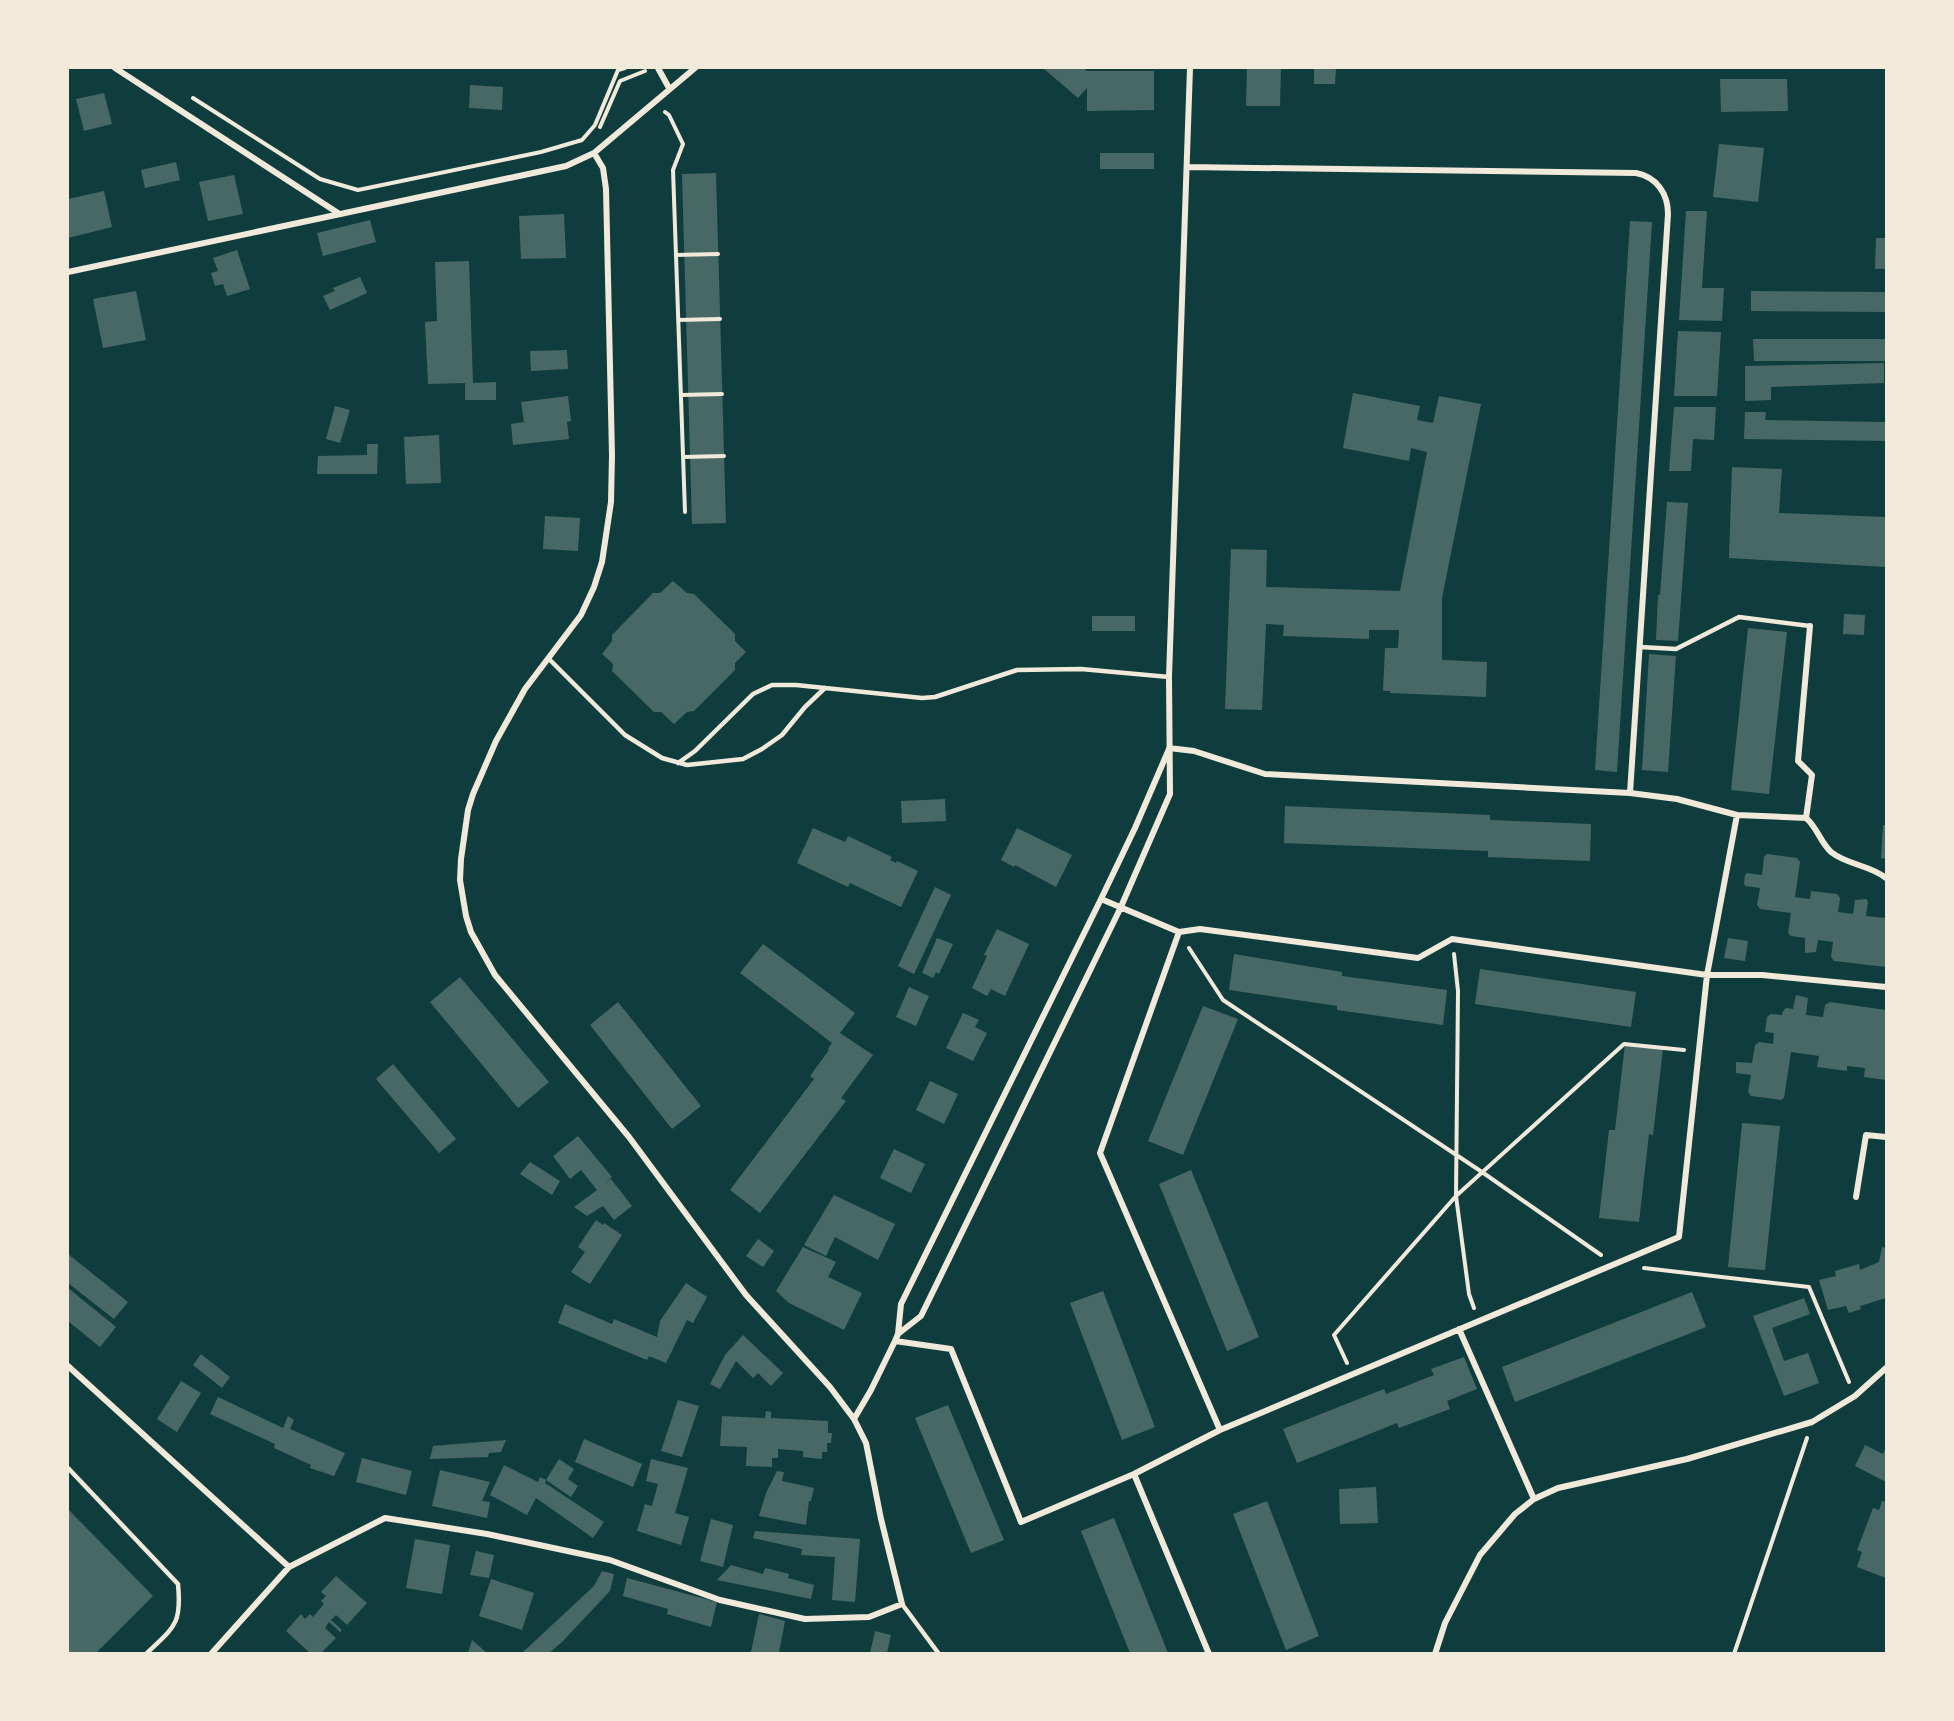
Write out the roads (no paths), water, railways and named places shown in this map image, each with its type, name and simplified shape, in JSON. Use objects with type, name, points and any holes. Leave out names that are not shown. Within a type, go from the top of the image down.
[{"type":"street","points":[[115,68],[338,213]]},
{"type":"street","points":[[656,68],[669,88]]},
{"type":"street","points":[[68,272],[566,166],[594,153],[695,68]]},
{"type":"street","points":[[896,1337],[921,1316],[1120,909],[1170,794],[1169,677],[1190,68]]},
{"type":"street","points":[[211,1653],[290,1567],[385,1518],[487,1534],[610,1560],[720,1600],[806,1618],[869,1617],[902,1604],[866,1443],[854,1419],[830,1387],[746,1295],[629,1137],[495,975],[471,933],[462,898],[460,859],[468,810],[480,778],[496,741],[525,690],[582,615],[602,562],[611,502],[612,455],[606,189],[603,168],[594,153]]},
{"type":"street","points":[[1187,167],[1636,173],[1645,175],[1658,184],[1668,202],[1668,214],[1630,793]]},
{"type":"street","points":[[1806,818],[1812,775],[1798,761],[1810,626]]},
{"type":"street","points":[[854,1419],[871,1390],[896,1337],[901,1304],[1101,899],[1169,748]]},
{"type":"street","points":[[1169,748],[1194,752],[1265,774],[1630,793],[1677,799],[1737,815],[1806,818],[1812,822],[1822,842],[1832,853],[1876,870],[1887,878]]},
{"type":"street","points":[[896,1337],[951,1349],[1021,1522],[1134,1474],[1220,1430],[1679,1237],[1707,975],[1737,815]]},
{"type":"street","points":[[1101,899],[1179,933],[1200,929],[1418,958],[1452,939],[1707,975],[1762,975],[1887,987]]},
{"type":"street","points":[[1179,933],[1100,1153],[1220,1430]]},
{"type":"street","points":[[1856,1197],[1866,1135],[1887,1137]]},
{"type":"street","points":[[1460,1329],[1534,1499]]},
{"type":"street","points":[[68,1366],[290,1567]]},
{"type":"street","points":[[1435,1653],[1445,1623],[1480,1555],[1515,1514],[1534,1499],[1558,1488],[1687,1459],[1812,1422],[1855,1396],[1887,1368]]},
{"type":"street","points":[[1134,1474],[1209,1653]]},
{"type":"lane","points":[[1640,647],[1676,649],[1739,617],[1810,626]]},
{"type":"lane","points":[[549,658],[625,735],[662,758],[687,765],[743,759],[762,749],[782,735],[806,706],[825,688]]},
{"type":"lane","points":[[678,763],[695,751],[753,694],[763,688],[785,684],[922,698],[935,697],[1017,670],[1081,669],[1169,677]]},
{"type":"lane","points":[[68,1468],[178,1584],[180,1605],[174,1627],[146,1653]]},
{"type":"lane","points":[[902,1604],[939,1653]]}]
